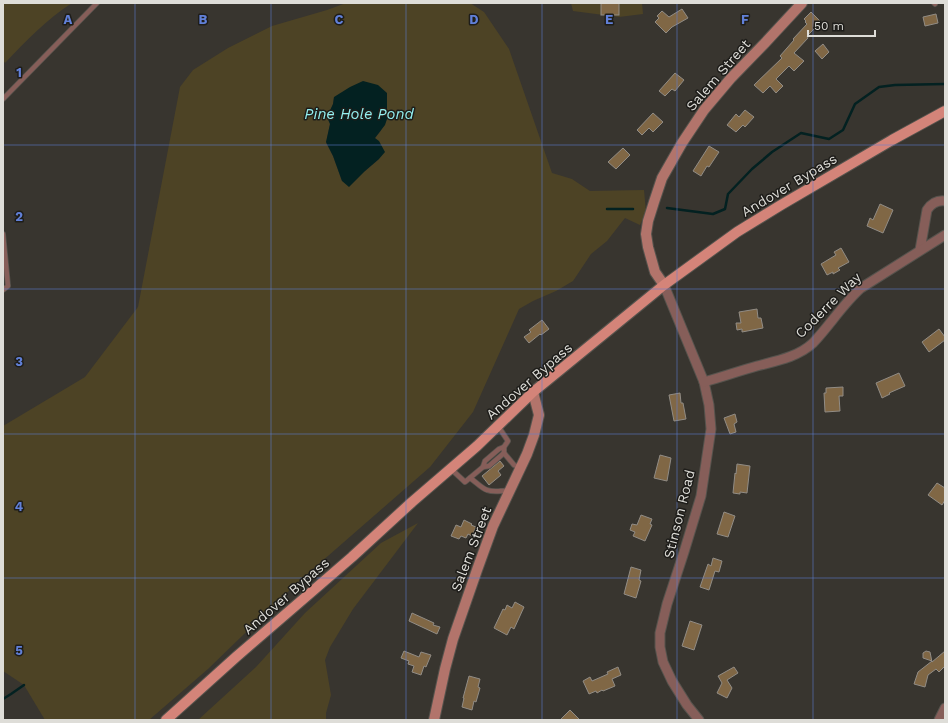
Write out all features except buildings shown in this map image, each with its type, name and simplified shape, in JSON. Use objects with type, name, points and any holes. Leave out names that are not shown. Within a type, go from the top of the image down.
[{"type":"main road","name":"Andover Bypass","points":[[166,720],[477,446],[533,392],[664,285],[744,228],[781,205],[945,111]]},
{"type":"street","name":"Salem Street","points":[[664,285],[655,272],[646,234],[648,221],[662,178],[682,143],[704,110],[731,78],[802,3]]},
{"type":"street","points":[[920,250],[927,210],[934,203],[945,201]]},
{"type":"street","name":"Coderre Way","points":[[704,382],[782,359],[804,350],[861,288],[945,235]]},
{"type":"street","name":"Stinson Road","points":[[664,285],[704,382],[709,405],[711,429],[701,496],[667,604],[660,632],[660,647],[663,662],[672,682],[687,706],[699,720]]},
{"type":"street","name":"Salem Street","points":[[434,720],[453,639],[493,526],[521,468],[534,435],[539,415],[533,392]]},
{"type":"street","points":[[939,720],[945,708]]},
{"type":"lane","points":[[3,99],[97,3]]},
{"type":"lane","points":[[3,234],[8,286],[3,290]]},
{"type":"lane","points":[[498,426],[508,441],[504,447],[504,453],[514,465],[521,468]]},
{"type":"lane","points":[[483,467],[485,461],[498,449],[504,447]]},
{"type":"lane","points":[[451,468],[465,482],[483,467],[489,466],[504,453]]},
{"type":"lane","points":[[470,478],[486,490],[510,491]]},
{"type":"shaded area","points":[[3,3],[72,3],[45,23],[5,63],[3,60]]},
{"type":"shaded area","points":[[346,3],[470,3],[484,12],[509,49],[552,173],[572,179],[590,191],[644,190],[646,212],[640,225],[625,218],[607,241],[591,254],[573,281],[519,309],[473,412],[430,467],[297,583],[208,669],[149,720],[45,720],[24,685],[3,671],[3,426],[85,377],[138,307],[180,87],[193,70],[228,48],[272,26]],"holes":[[[334,97],[386,108],[387,119],[375,138],[379,159],[365,171],[342,181],[333,156],[326,143],[330,124],[327,117],[333,104]]]},
{"type":"shaded area","points":[[571,3],[642,3],[643,14],[619,17],[573,11]]},
{"type":"shaded area","points":[[418,523],[353,609],[330,647],[325,660],[331,695],[326,713],[326,720],[198,720],[256,667],[305,613],[381,543]]},
{"type":"water","name":"Pine Hole Pond","points":[[363,81],[378,85],[387,93],[387,119],[385,125],[375,138],[379,141],[385,152],[349,187],[342,181],[326,142],[330,124],[327,117],[333,104],[334,97]]},
{"type":"waterway","points":[[667,208],[713,214],[725,209],[728,194],[752,169],[772,152],[801,133],[829,139],[843,130],[855,104],[879,87],[895,85],[945,84]]},
{"type":"waterway","points":[[607,209],[633,209]]},
{"type":"waterway","points":[[3,699],[24,685]]}]
